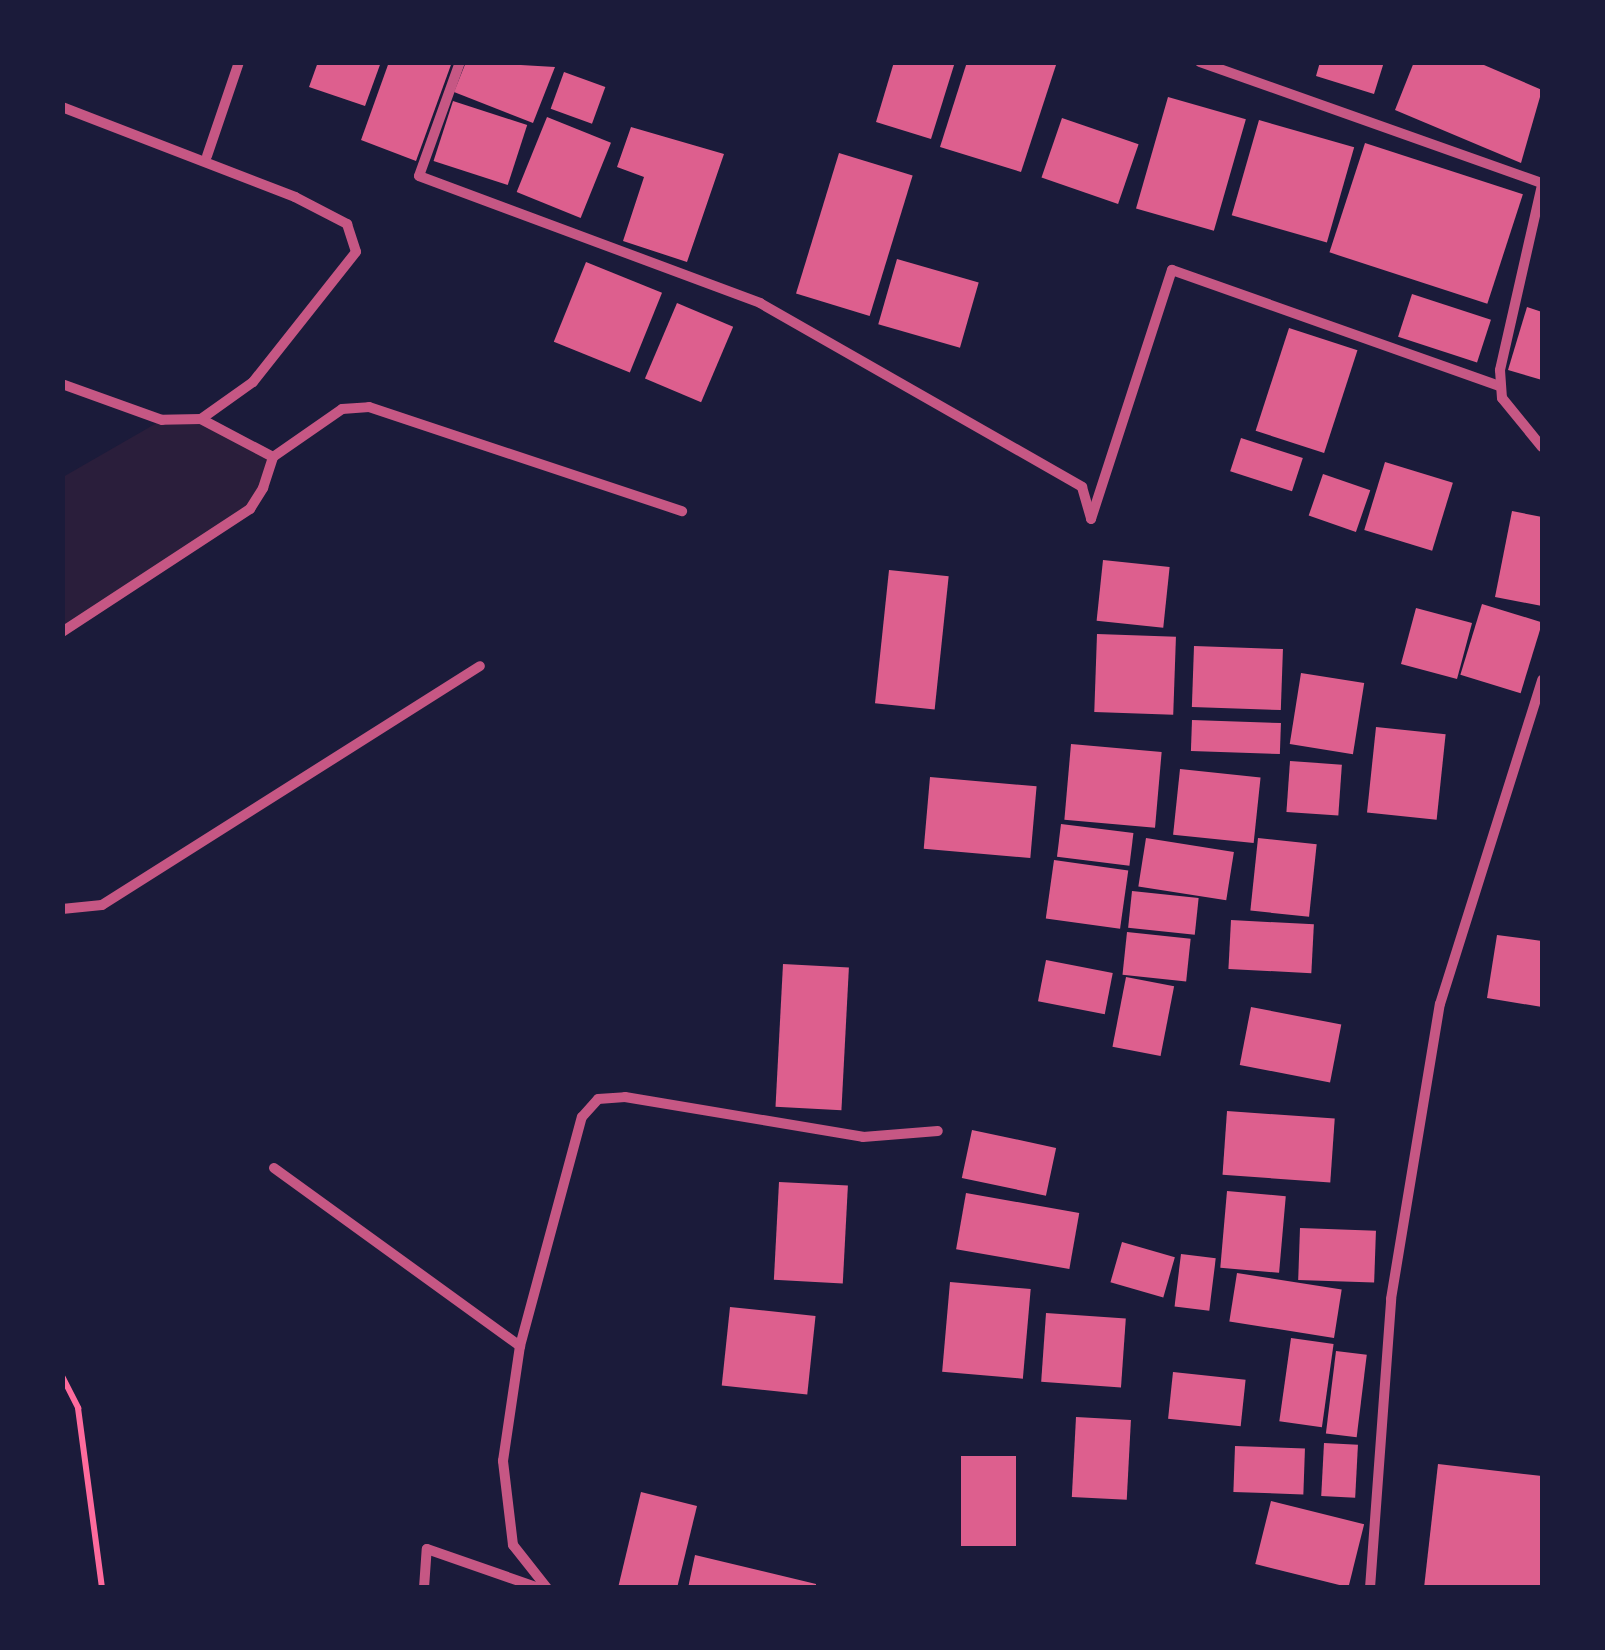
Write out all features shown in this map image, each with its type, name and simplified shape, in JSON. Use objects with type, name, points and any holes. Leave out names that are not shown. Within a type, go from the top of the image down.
[{"type":"street","points":[[207,156],[240,62]]},
{"type":"street","points":[[460,62],[419,176],[760,304],[1082,488],[1091,520],[1172,270],[1500,386],[1542,446]]},
{"type":"street","points":[[1200,62],[1542,184],[1500,386]]},
{"type":"street","points":[[62,107],[207,156],[346,224],[356,252],[253,382],[201,419]]},
{"type":"street","points":[[62,384],[162,420],[201,419],[273,456]]},
{"type":"street","points":[[62,632],[250,509],[273,456],[342,410],[369,406],[682,511]]},
{"type":"street","points":[[62,910],[102,904],[480,666]]},
{"type":"street","points":[[1370,1588],[1391,1298],[1440,1004],[1542,680]]},
{"type":"street","points":[[547,1588],[513,1544],[503,1502],[520,1346],[582,1117],[598,1099],[862,1137],[938,1130]]},
{"type":"street","points":[[274,1168],[520,1346]]},
{"type":"street","points":[[424,1588],[427,1550],[538,1588]]},
{"type":"path","points":[[62,1376],[78,1408],[102,1588]]},
{"type":"shaded area","points":[[201,419],[273,457],[250,509],[63,632],[63,477],[162,420]]},
{"type":"building","points":[[318,62],[381,62],[365,106],[309,87]]},
{"type":"building","points":[[389,62],[452,62],[416,161],[361,140]]},
{"type":"building","points":[[466,62],[555,67],[533,123],[454,92]]},
{"type":"building","points":[[894,62],[955,62],[931,139],[876,122]]},
{"type":"building","points":[[967,62],[1056,65],[1021,172],[940,147]]},
{"type":"building","points":[[1320,62],[1384,62],[1374,94],[1316,76]]},
{"type":"building","points":[[1414,62],[1477,62],[1542,90],[1521,163],[1395,110]]},
{"type":"building","points":[[564,72],[605,87],[592,124],[551,109]]},
{"type":"building","points":[[1168,97],[1246,119],[1214,231],[1136,209]]},
{"type":"building","points":[[453,101],[527,125],[508,185],[434,161]]},
{"type":"building","points":[[547,117],[611,143],[581,218],[517,192]]},
{"type":"building","points":[[1062,118],[1139,144],[1118,204],[1041,178]]},
{"type":"building","points":[[1259,120],[1354,147],[1327,242],[1232,215]]},
{"type":"building","points":[[631,127],[724,154],[687,262],[623,241],[644,177],[617,167]]},
{"type":"building","points":[[1365,143],[1523,194],[1487,304],[1329,252]]},
{"type":"building","points":[[839,153],[913,176],[870,316],[796,294]]},
{"type":"building","points":[[897,259],[979,282],[960,348],[878,324]]},
{"type":"building","points":[[586,262],[662,293],[630,372],[554,342]]},
{"type":"building","points":[[1412,294],[1491,320],[1477,362],[1398,337]]},
{"type":"building","points":[[677,303],[733,327],[701,402],[645,378]]},
{"type":"building","points":[[1527,307],[1542,312],[1542,380],[1508,370]]},
{"type":"building","points":[[1289,328],[1357,350],[1324,453],[1256,431]]},
{"type":"building","points":[[1241,438],[1303,458],[1292,491],[1230,471]]},
{"type":"building","points":[[1385,462],[1453,483],[1432,551],[1364,530]]},
{"type":"building","points":[[1323,474],[1370,490],[1356,532],[1309,516]]},
{"type":"building","points":[[1512,511],[1542,517],[1542,606],[1495,597]]},
{"type":"building","points":[[1103,560],[1170,567],[1163,628],[1097,621]]},
{"type":"building","points":[[889,570],[949,576],[935,710],[875,703]]},
{"type":"building","points":[[1482,604],[1542,622],[1521,693],[1460,675]]},
{"type":"building","points":[[1416,608],[1472,623],[1457,679],[1401,664]]},
{"type":"building","points":[[1097,634],[1176,637],[1173,715],[1094,712]]},
{"type":"building","points":[[1194,646],[1283,649],[1281,710],[1192,707]]},
{"type":"building","points":[[1301,673],[1364,683],[1353,754],[1290,744]]},
{"type":"building","points":[[1192,720],[1281,723],[1280,754],[1191,751]]},
{"type":"building","points":[[1376,727],[1446,734],[1437,820],[1367,813]]},
{"type":"building","points":[[1071,744],[1162,752],[1155,828],[1064,820]]},
{"type":"building","points":[[1290,761],[1342,765],[1338,816],[1286,812]]},
{"type":"building","points":[[1180,769],[1261,777],[1254,843],[1173,835]]},
{"type":"building","points":[[930,777],[1037,786],[1030,858],[924,849]]},
{"type":"building","points":[[1061,824],[1133,833],[1129,866],[1057,857]]},
{"type":"building","points":[[1146,838],[1234,852],[1226,900],[1138,886]]},
{"type":"building","points":[[1258,838],[1317,844],[1309,917],[1250,911]]},
{"type":"building","points":[[1054,860],[1128,870],[1120,929],[1046,918]]},
{"type":"building","points":[[1132,891],[1199,898],[1195,935],[1128,928]]},
{"type":"building","points":[[1231,920],[1314,924],[1311,973],[1228,969]]},
{"type":"building","points":[[1127,932],[1191,939],[1186,981],[1123,975]]},
{"type":"building","points":[[1497,935],[1542,941],[1542,1007],[1487,998]]},
{"type":"building","points":[[1046,960],[1113,973],[1105,1014],[1038,1001]]},
{"type":"building","points":[[783,964],[849,967],[841,1110],[776,1107]]},
{"type":"building","points":[[1126,977],[1174,986],[1161,1056],[1112,1047]]},
{"type":"building","points":[[1251,1007],[1341,1025],[1330,1082],[1240,1065]]},
{"type":"building","points":[[1227,1111],[1335,1119],[1330,1182],[1223,1175]]},
{"type":"building","points":[[972,1130],[1056,1148],[1046,1196],[962,1178]]},
{"type":"building","points":[[779,1182],[848,1186],[843,1283],[774,1280]]},
{"type":"building","points":[[1227,1191],[1286,1196],[1279,1273],[1220,1268]]},
{"type":"building","points":[[966,1193],[1079,1213],[1069,1269],[956,1249]]},
{"type":"building","points":[[1300,1228],[1376,1231],[1374,1283],[1298,1280]]},
{"type":"building","points":[[1122,1242],[1175,1257],[1163,1298],[1110,1282]]},
{"type":"building","points":[[1181,1254],[1216,1258],[1209,1311],[1175,1307]]},
{"type":"building","points":[[1237,1273],[1342,1290],[1334,1338],[1229,1321]]},
{"type":"building","points":[[950,1282],[1031,1289],[1023,1379],[942,1372]]},
{"type":"building","points":[[730,1307],[816,1316],[807,1395],[722,1386]]},
{"type":"building","points":[[1046,1313],[1126,1319],[1121,1387],[1041,1382]]},
{"type":"building","points":[[1291,1338],[1334,1344],[1322,1427],[1279,1421]]},
{"type":"building","points":[[1336,1351],[1367,1355],[1357,1437],[1326,1433]]},
{"type":"building","points":[[1173,1372],[1246,1380],[1241,1426],[1168,1419]]},
{"type":"building","points":[[1076,1417],[1131,1420],[1127,1500],[1072,1497]]},
{"type":"building","points":[[1324,1443],[1358,1445],[1355,1498],[1321,1496]]},
{"type":"building","points":[[1235,1446],[1305,1448],[1303,1494],[1233,1492]]},
{"type":"building","points":[[961,1456],[1016,1456],[1016,1546],[961,1546]]},
{"type":"building","points":[[1438,1464],[1542,1476],[1542,1588],[1424,1588]]},
{"type":"building","points":[[641,1492],[697,1506],[677,1588],[618,1588]]},
{"type":"building","points":[[1271,1501],[1364,1524],[1348,1587],[1255,1564]]},
{"type":"building","points":[[695,1555],[816,1584],[816,1588],[688,1588]]}]
